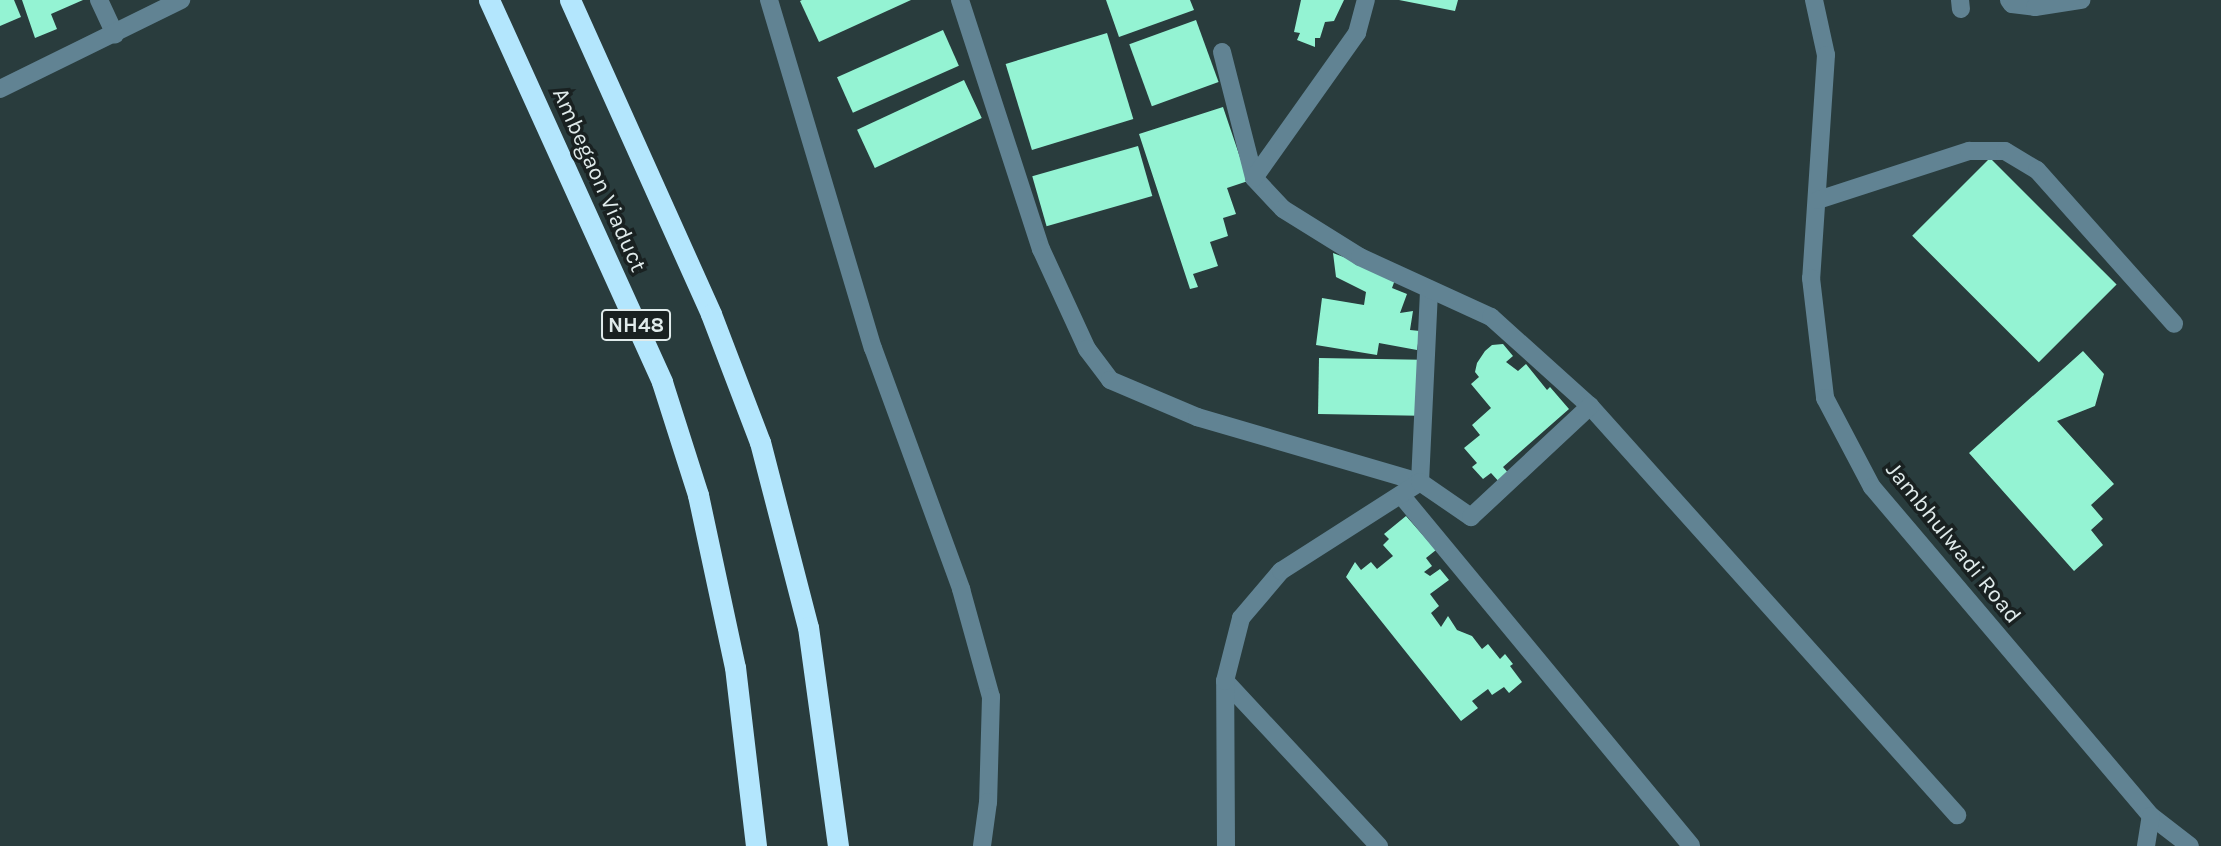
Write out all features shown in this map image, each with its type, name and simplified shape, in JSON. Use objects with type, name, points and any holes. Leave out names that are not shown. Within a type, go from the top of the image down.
[{"type":"highway","name":"Ambegaon Viaduct","points":[[489,0],[662,382],[698,495],[735,667],[756,846]]},
{"type":"highway","name":"Ambegaon Viaduct","points":[[570,0],[711,314],[760,443],[807,627],[838,846]]},
{"type":"street","points":[[99,0],[114,34]]},
{"type":"street","points":[[0,89],[181,0]]},
{"type":"street","points":[[769,0],[873,348],[961,589],[992,697],[988,802],[982,846]]},
{"type":"street","points":[[960,0],[1041,249],[1087,349],[1110,380],[1197,416],[1420,482],[1471,517],[1590,406]]},
{"type":"street","points":[[1254,178],[1357,33],[1366,0]]},
{"type":"street","name":"Jambhulwadi Road","points":[[1814,0],[1826,55],[1811,278],[1825,398],[1872,487],[2151,816],[2190,846]]},
{"type":"street","points":[[2009,0],[2012,4],[2035,7],[2081,0]]},
{"type":"street","points":[[1222,52],[1254,178],[1283,209],[1360,257],[1491,317],[1590,406],[1957,815]]},
{"type":"street","points":[[1818,200],[1969,150],[2006,151],[2037,170],[2174,324]]},
{"type":"street","points":[[1420,482],[1429,289]]},
{"type":"street","points":[[1226,846],[1225,681],[1241,618],[1281,571],[1420,482]]},
{"type":"street","points":[[1401,495],[1691,846]]},
{"type":"street","points":[[1225,681],[1379,846]]},
{"type":"street","points":[[2146,846],[2151,816]]},
{"type":"building","points":[[0,0],[14,0],[21,17],[0,26]]},
{"type":"building","points":[[22,0],[83,0],[51,14],[57,29],[35,38]]},
{"type":"building","points":[[802,0],[911,0],[819,42],[800,1]]},
{"type":"building","points":[[1106,0],[1190,0],[1194,10],[1119,37]]},
{"type":"building","points":[[1301,0],[1344,0],[1334,21],[1325,22],[1320,38],[1315,38],[1315,47],[1297,40],[1300,33],[1294,32]]},
{"type":"building","points":[[1399,0],[1458,0],[1455,11]]},
{"type":"building","points":[[1196,20],[1219,82],[1152,106],[1129,44]]},
{"type":"building","points":[[943,30],[959,66],[853,113],[837,77]]},
{"type":"building","points":[[1107,33],[1133,119],[1032,150],[1006,64]]},
{"type":"building","points":[[964,80],[982,118],[875,168],[857,130]]},
{"type":"building","points":[[1223,107],[1248,181],[1227,188],[1236,214],[1223,218],[1228,236],[1210,242],[1218,266],[1193,274],[1198,287],[1190,289],[1139,134]]},
{"type":"building","points":[[1138,146],[1152,196],[1047,226],[1032,176]]},
{"type":"building","points":[[1990,158],[2117,285],[2039,362],[1912,236]]},
{"type":"building","points":[[1333,253],[1396,277],[1392,288],[1407,294],[1400,313],[1413,311],[1410,330],[1420,331],[1417,350],[1379,343],[1377,355],[1316,345],[1322,298],[1364,305],[1366,292],[1336,277]]},
{"type":"building","points":[[1503,344],[1513,356],[1506,362],[1518,371],[1526,364],[1547,390],[1550,387],[1569,409],[1503,467],[1511,476],[1501,484],[1491,473],[1483,479],[1472,467],[1477,463],[1464,448],[1480,435],[1472,425],[1491,408],[1471,384],[1479,377],[1475,372],[1477,363],[1492,345]]},
{"type":"building","points":[[2083,351],[2104,374],[2095,406],[2057,421],[2114,484],[2091,505],[2103,519],[2091,530],[2103,545],[2074,571],[1969,453]]},
{"type":"building","points":[[1319,358],[1420,360],[1419,416],[1318,414]]},
{"type":"building","points":[[1406,516],[1436,550],[1426,558],[1432,566],[1424,572],[1430,576],[1440,569],[1449,580],[1430,594],[1439,606],[1431,613],[1441,627],[1448,616],[1457,630],[1472,636],[1482,649],[1488,644],[1500,659],[1505,654],[1522,682],[1509,693],[1504,687],[1492,695],[1488,689],[1472,701],[1478,708],[1461,721],[1346,577],[1355,562],[1361,570],[1371,562],[1377,569],[1393,556],[1383,545],[1389,539],[1384,534]]}]
